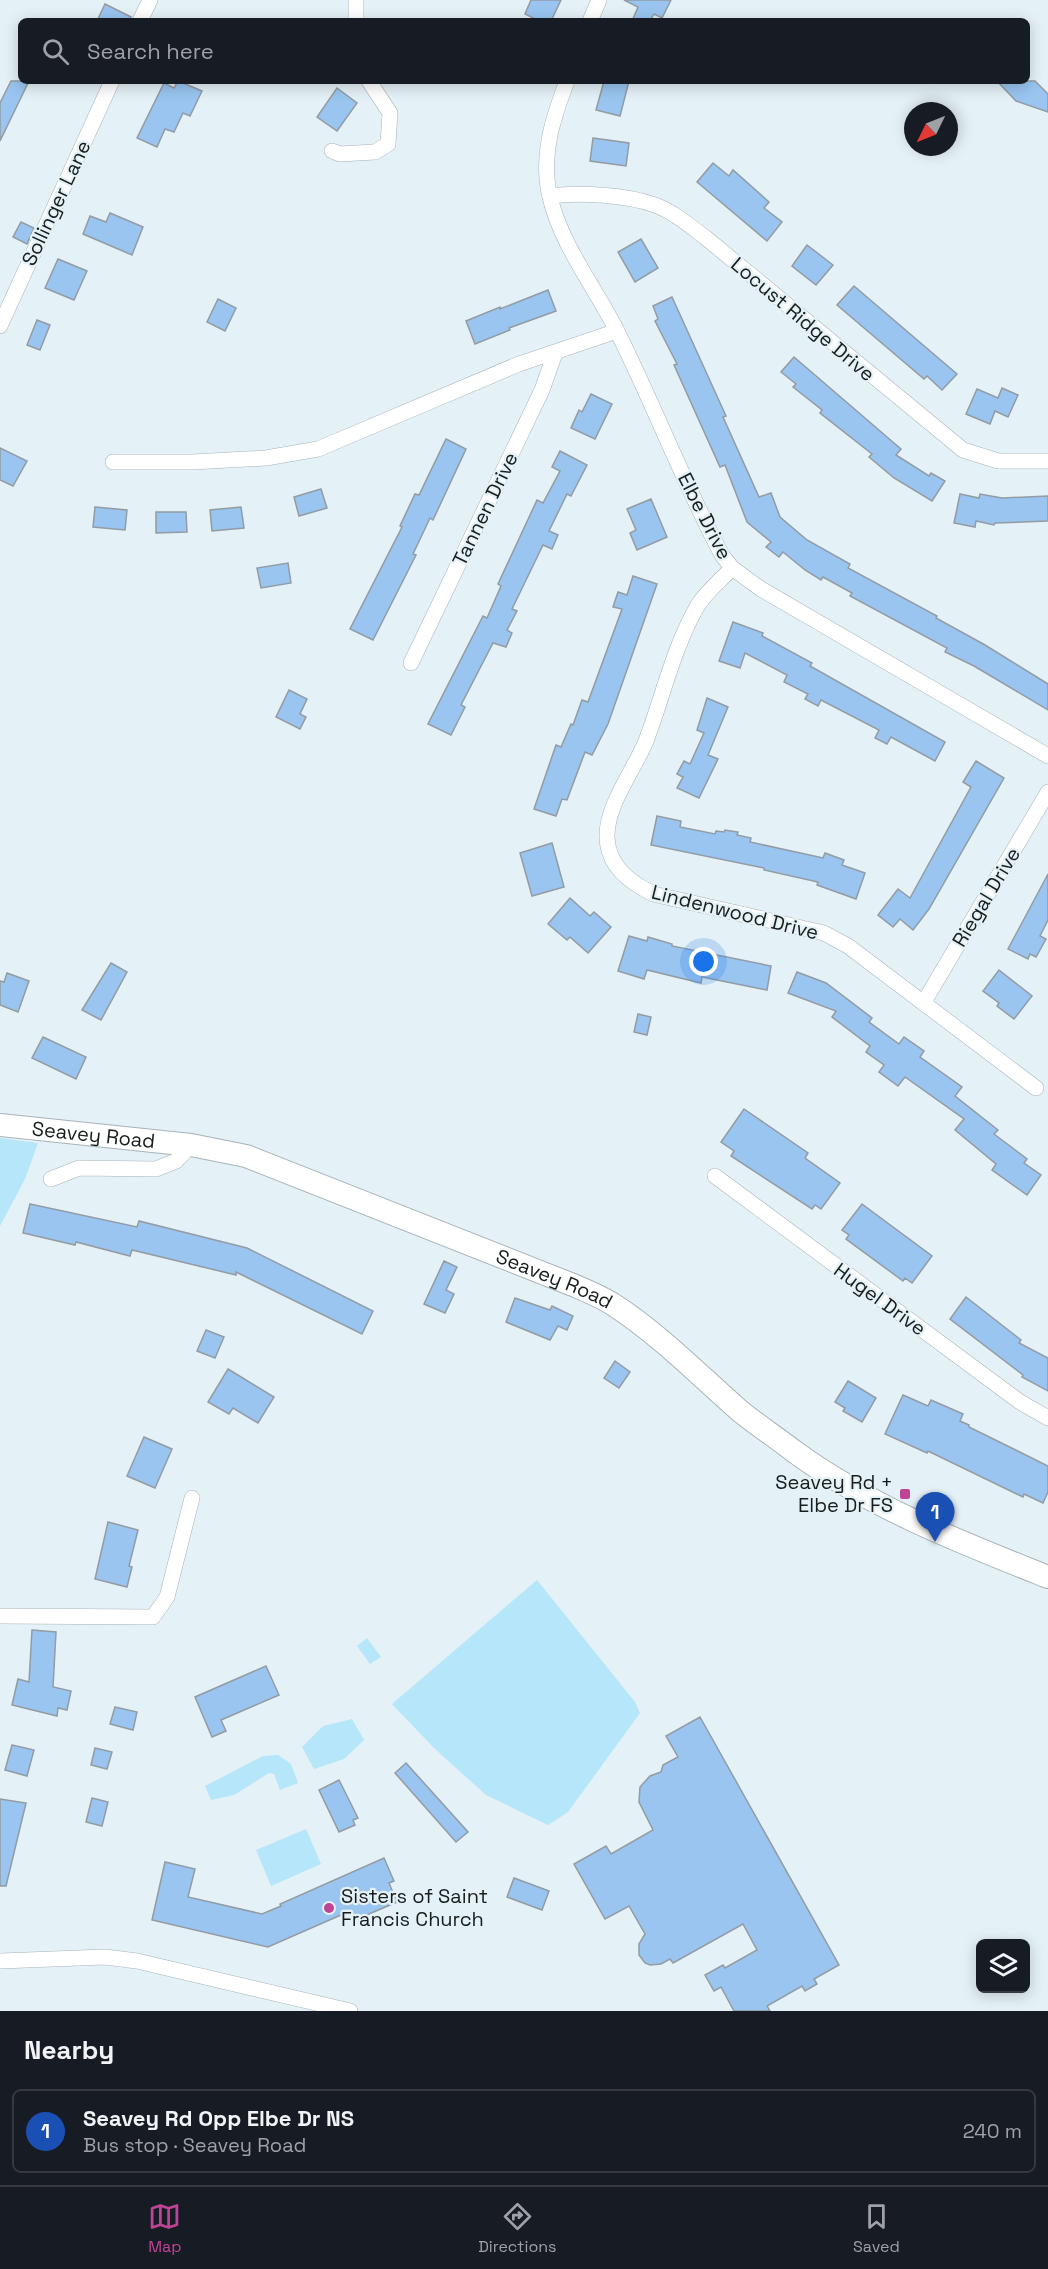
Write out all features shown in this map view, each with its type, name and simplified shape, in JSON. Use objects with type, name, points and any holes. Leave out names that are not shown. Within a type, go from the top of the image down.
[{"type":"street","points":[[141,18],[150,0]]},
{"type":"street","points":[[356,0],[356,18]]},
{"type":"street","points":[[591,18],[599,0]]},
{"type":"street","name":"Sollinger Lane","points":[[0,326],[111,84]]},
{"type":"street","points":[[332,151],[340,154],[375,152],[388,144],[390,112],[371,84]]},
{"type":"street","name":"Elbe Drive","points":[[566,84],[555,112],[547,150],[550,196],[558,221],[617,331],[709,532],[722,555],[732,568],[761,589],[1048,756]]},
{"type":"street","name":"Locust Ridge Drive","points":[[550,196],[575,194],[638,200],[673,214],[706,238],[963,450],[998,461],[1048,461]]},
{"type":"street","points":[[113,462],[203,462],[266,458],[318,449],[519,364],[617,331]]},
{"type":"street","name":"Tannen Drive","points":[[411,663],[542,390],[555,353]]},
{"type":"street","name":"Lindenwood Drive","points":[[732,568],[700,603],[687,626],[645,743],[614,807],[607,838],[610,854],[617,869],[632,883],[653,894],[824,933],[848,946],[1036,1088]]},
{"type":"street","name":"Riegal Drive","points":[[924,1002],[1048,792]]},
{"type":"street","name":"Seavey Road","points":[[0,1125],[191,1145],[246,1156],[573,1285],[612,1304],[641,1324],[742,1412],[798,1454],[855,1491],[942,1535],[1048,1577]]},
{"type":"street","points":[[51,1179],[79,1168],[156,1169],[176,1161],[191,1145]]},
{"type":"street","name":"Hugel Drive","points":[[715,1176],[1020,1402],[1048,1418]]},
{"type":"street","points":[[0,1616],[153,1617],[167,1597],[192,1498]]},
{"type":"street","points":[[0,1961],[105,1958],[137,1961],[350,2011]]},
{"type":"shaded area","points":[[0,1138],[38,1143],[25,1179],[0,1226]]},
{"type":"shaded area","points":[[537,1580],[635,1702],[640,1713],[568,1812],[548,1825],[486,1795],[434,1748],[392,1704]]},
{"type":"shaded area","points":[[367,1638],[381,1657],[370,1664],[357,1646]]},
{"type":"shaded area","points":[[352,1719],[364,1740],[344,1759],[314,1769],[302,1747],[323,1726]]},
{"type":"shaded area","points":[[278,1755],[291,1764],[298,1783],[280,1790],[274,1774],[269,1773],[234,1795],[211,1800],[205,1786],[263,1756]]},
{"type":"shaded area","points":[[306,1829],[321,1864],[271,1886],[256,1850]]},
{"type":"building","points":[[531,0],[561,0],[552,18],[533,18],[525,14]]},
{"type":"building","points":[[624,0],[671,0],[662,18],[654,14],[652,18],[633,18],[638,7]]},
{"type":"building","points":[[105,4],[131,17],[131,18],[98,18]]},
{"type":"building","points":[[11,81],[28,84],[0,141],[0,103]]},
{"type":"building","points":[[1030,81],[1035,81],[1048,94],[1048,112],[1016,101],[1000,84],[1030,84]]},
{"type":"building","points":[[164,84],[174,88],[176,84],[185,84],[202,91],[190,116],[183,113],[174,132],[165,129],[157,147],[137,138]]},
{"type":"building","points":[[603,84],[628,84],[620,116],[596,110]]},
{"type":"building","points":[[337,88],[357,103],[337,131],[317,117]]},
{"type":"building","points":[[593,138],[629,143],[626,166],[590,161]]},
{"type":"building","points":[[713,163],[729,176],[733,170],[769,202],[764,208],[782,222],[767,241],[697,182]]},
{"type":"building","points":[[110,213],[143,227],[132,255],[83,234],[90,216],[106,222]]},
{"type":"building","points":[[21,222],[34,228],[27,244],[13,237]]},
{"type":"building","points":[[641,239],[658,268],[635,282],[618,252]]},
{"type":"building","points":[[807,245],[833,265],[816,285],[792,266]]},
{"type":"building","points":[[58,259],[87,271],[74,300],[45,288]]},
{"type":"building","points":[[854,286],[957,374],[942,390],[927,376],[924,379],[837,305]]},
{"type":"building","points":[[548,290],[556,311],[509,328],[510,330],[475,344],[466,321]]},
{"type":"building","points":[[672,297],[726,416],[723,417],[759,497],[771,493],[780,517],[807,540],[850,564],[848,568],[937,616],[936,618],[1048,684],[1048,710],[974,666],[945,652],[947,648],[850,596],[852,593],[823,577],[821,580],[783,552],[779,557],[766,547],[771,542],[747,522],[725,465],[720,467],[674,365],[677,364],[655,321],[658,319],[653,306]]},
{"type":"building","points":[[218,299],[236,308],[225,331],[207,322]]},
{"type":"building","points":[[37,320],[50,325],[40,350],[27,345]]},
{"type":"building","points":[[794,357],[901,449],[896,455],[929,476],[931,473],[945,481],[932,501],[894,478],[869,457],[872,454],[820,413],[822,410],[793,387],[796,384],[781,372]]},
{"type":"building","points":[[1002,388],[1018,395],[1008,417],[995,411],[990,424],[966,414],[977,389],[998,398]]},
{"type":"building","points":[[591,394],[612,404],[595,439],[571,428],[579,410],[582,412]]},
{"type":"building","points":[[446,439],[466,449],[433,520],[430,518],[413,554],[416,555],[373,640],[350,629],[402,527],[400,526],[415,494],[419,495]]},
{"type":"building","points":[[0,448],[27,461],[13,486],[0,480]]},
{"type":"building","points":[[560,451],[587,465],[571,496],[567,494],[549,531],[558,535],[552,549],[543,545],[512,609],[517,611],[507,630],[512,633],[506,647],[493,643],[461,705],[465,707],[451,735],[428,724],[483,616],[487,618],[501,586],[498,584],[537,500],[543,503],[560,471],[552,467]]},
{"type":"building","points":[[321,489],[327,508],[299,516],[294,497]]},
{"type":"building","points":[[960,494],[979,498],[980,494],[1002,498],[1048,496],[1048,521],[995,523],[994,525],[976,521],[975,527],[954,523]]},
{"type":"building","points":[[651,499],[667,537],[637,550],[630,533],[636,530],[627,509]]},
{"type":"building","points":[[95,507],[127,510],[125,530],[93,527]]},
{"type":"building","points":[[241,507],[244,528],[212,531],[210,510]]},
{"type":"building","points":[[156,512],[186,512],[187,532],[156,533]]},
{"type":"building","points":[[288,563],[291,583],[261,588],[257,568]]},
{"type":"building","points":[[633,576],[657,584],[608,724],[592,755],[585,752],[567,800],[562,799],[556,816],[534,809],[556,745],[561,747],[571,724],[573,725],[582,700],[588,702],[622,609],[613,607],[618,592],[627,595]]},
{"type":"building","points":[[733,622],[763,633],[762,636],[812,663],[810,666],[945,742],[935,761],[891,737],[887,744],[875,738],[879,730],[821,700],[818,706],[805,699],[808,694],[784,682],[787,675],[745,653],[740,668],[719,661]]},
{"type":"building","points":[[289,690],[307,699],[300,714],[306,717],[300,729],[276,717]]},
{"type":"building","points":[[707,698],[728,707],[708,755],[718,759],[699,798],[677,788],[683,777],[677,774],[684,761],[690,764],[704,733],[697,730]]},
{"type":"building","points":[[976,761],[1004,778],[929,909],[913,930],[900,919],[893,927],[878,915],[898,889],[910,898],[971,787],[963,782]]},
{"type":"building","points":[[657,816],[681,821],[680,827],[715,834],[716,831],[724,832],[725,830],[738,832],[737,835],[751,838],[750,842],[823,858],[825,853],[844,860],[842,865],[865,873],[856,899],[817,885],[818,882],[764,870],[764,868],[651,845]]},
{"type":"building","points":[[552,843],[564,887],[532,896],[520,853]]},
{"type":"building","points":[[1048,874],[1048,920],[1040,936],[1046,939],[1036,957],[1030,954],[1028,959],[1008,949]]},
{"type":"building","points":[[570,898],[590,916],[594,912],[611,927],[588,953],[570,937],[567,940],[548,924]]},
{"type":"building","points":[[629,936],[647,941],[648,937],[672,944],[672,946],[771,966],[767,990],[702,977],[701,983],[647,970],[644,979],[618,971]]},
{"type":"building","points":[[111,963],[127,972],[101,1020],[82,1010]]},
{"type":"building","points":[[999,970],[1032,996],[1014,1019],[997,1006],[999,1003],[983,991]]},
{"type":"building","points":[[797,972],[826,983],[872,1018],[869,1022],[899,1044],[904,1037],[924,1051],[920,1057],[962,1087],[955,1096],[998,1130],[994,1134],[1027,1159],[1024,1163],[1041,1175],[1027,1195],[992,1170],[996,1164],[955,1130],[964,1119],[905,1077],[898,1086],[879,1072],[884,1065],[866,1052],[870,1046],[832,1017],[836,1011],[788,993]]},
{"type":"building","points":[[7,973],[29,981],[18,1012],[0,1005],[0,981],[4,982]]},
{"type":"building","points":[[638,1014],[651,1017],[647,1035],[634,1032]]},
{"type":"building","points":[[43,1037],[86,1057],[76,1079],[32,1058]]},
{"type":"building","points":[[744,1109],[808,1153],[805,1158],[840,1183],[821,1209],[815,1205],[812,1209],[731,1156],[734,1151],[721,1142]]},
{"type":"building","points":[[30,1204],[137,1227],[139,1221],[247,1248],[373,1311],[362,1334],[236,1272],[236,1275],[132,1250],[130,1256],[76,1242],[75,1245],[23,1233]]},
{"type":"building","points":[[862,1204],[932,1256],[912,1283],[905,1278],[903,1281],[846,1239],[849,1235],[842,1230]]},
{"type":"building","points":[[444,1261],[457,1267],[446,1290],[454,1294],[445,1313],[424,1304]]},
{"type":"building","points":[[966,1297],[1021,1340],[1019,1343],[1048,1358],[1048,1391],[1022,1377],[1023,1375],[950,1319]]},
{"type":"building","points":[[515,1298],[550,1310],[552,1306],[573,1316],[567,1330],[558,1326],[550,1340],[506,1322]]},
{"type":"building","points":[[206,1330],[224,1337],[215,1358],[197,1351]]},
{"type":"building","points":[[615,1361],[630,1372],[619,1388],[604,1378]]},
{"type":"building","points":[[228,1369],[274,1397],[258,1423],[233,1408],[229,1414],[208,1402]]},
{"type":"building","points":[[848,1381],[876,1398],[862,1422],[843,1411],[845,1408],[835,1402]]},
{"type":"building","points":[[903,1395],[928,1406],[931,1400],[963,1414],[960,1421],[969,1427],[1048,1466],[1048,1492],[1043,1503],[1024,1494],[1023,1497],[928,1451],[927,1453],[885,1434]]},
{"type":"building","points":[[144,1437],[172,1449],[155,1488],[127,1476]]},
{"type":"building","points":[[108,1522],[138,1530],[129,1566],[132,1567],[127,1587],[95,1579]]},
{"type":"building","points":[[32,1630],[56,1632],[53,1687],[71,1691],[67,1710],[58,1708],[57,1716],[12,1705],[18,1679],[29,1682]]},
{"type":"building","points":[[266,1666],[279,1695],[221,1720],[226,1731],[212,1737],[195,1697]]},
{"type":"building","points":[[115,1707],[137,1712],[133,1730],[110,1724]]},
{"type":"building","points":[[700,1717],[839,1965],[814,1979],[817,1984],[805,1991],[802,1986],[767,2006],[770,2011],[734,2011],[721,1987],[714,1991],[705,1975],[723,1965],[725,1968],[757,1950],[743,1924],[673,1963],[670,1959],[661,1964],[650,1965],[645,1963],[639,1955],[639,1944],[645,1934],[629,1906],[605,1919],[574,1864],[606,1846],[611,1854],[653,1830],[639,1802],[640,1787],[650,1776],[661,1772],[663,1765],[678,1757],[666,1736]]},
{"type":"building","points":[[12,1745],[34,1750],[27,1776],[5,1770]]},
{"type":"building","points":[[95,1748],[112,1752],[107,1769],[91,1765]]},
{"type":"building","points":[[406,1763],[468,1832],[456,1842],[395,1773]]},
{"type":"building","points":[[339,1780],[358,1818],[353,1820],[355,1825],[339,1832],[319,1790]]},
{"type":"building","points":[[92,1798],[108,1802],[102,1826],[86,1822]]},
{"type":"building","points":[[0,1799],[26,1803],[6,1886],[0,1886]]},
{"type":"building","name":"Sisters of Saint Francis Church","points":[[384,1858],[394,1881],[389,1883],[397,1902],[355,1920],[350,1911],[268,1947],[152,1920],[165,1862],[195,1869],[188,1897],[262,1914]]},
{"type":"building","points":[[514,1878],[549,1891],[542,1910],[507,1897]]},
{"type":"place","name":"Seavey Rd + Elbe Dr FS","points":[[905,1494]]},
{"type":"place","name":"Seavey Rd Opp Elbe Dr NS","points":[[935,1542]]},
{"type":"place","name":"Sisters of Saint Francis Church","points":[[329,1908]]}]
